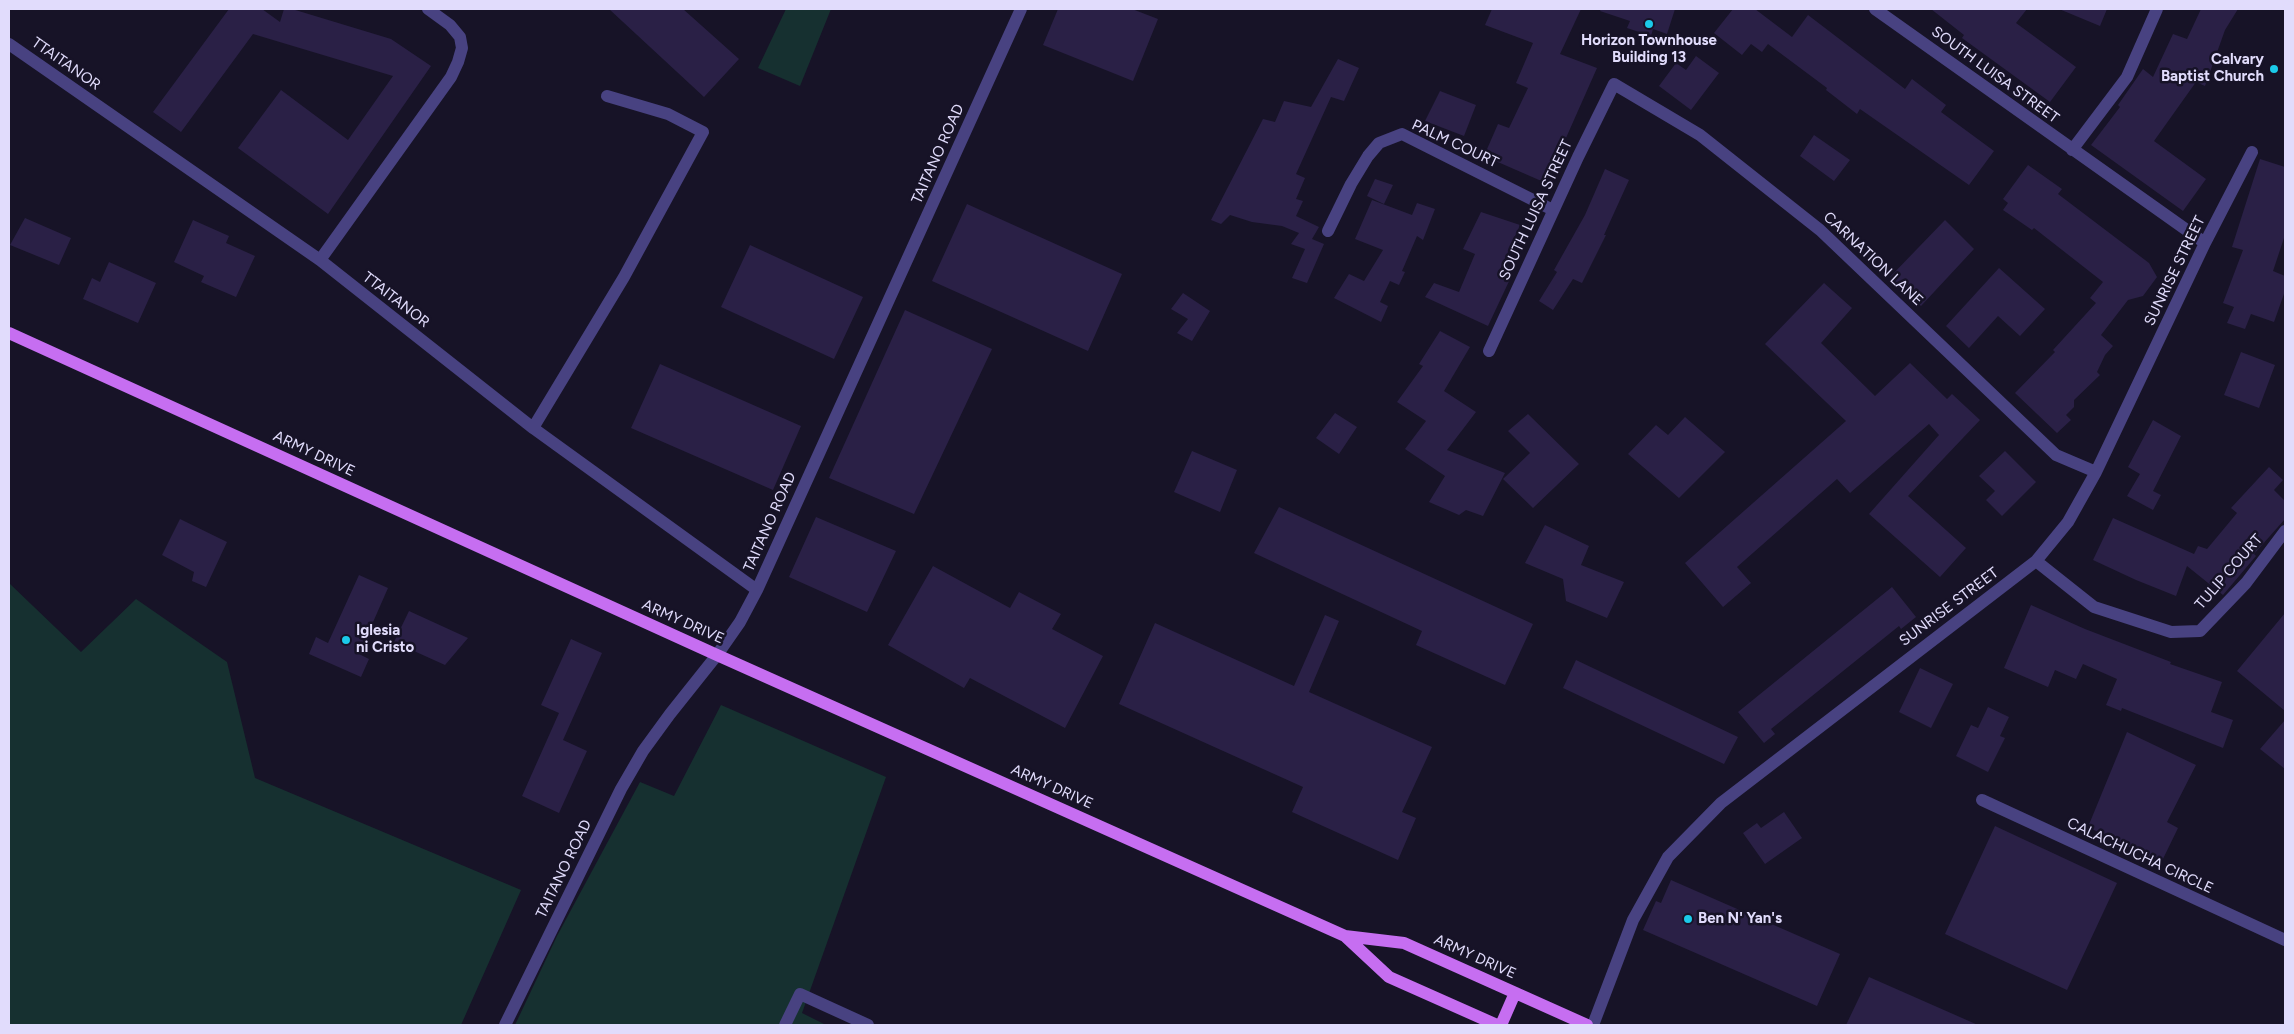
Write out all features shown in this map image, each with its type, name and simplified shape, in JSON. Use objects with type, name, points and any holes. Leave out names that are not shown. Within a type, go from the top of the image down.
[{"type":"main road","name":"ARMY DRIVE","points":[[9,333],[717,655],[1345,936],[1404,944],[1587,1025]]},
{"type":"main road","name":"ARMY DRIVE","points":[[1345,936],[1389,976],[1499,1025]]},
{"type":"main road","points":[[1499,1025],[1515,993]]},
{"type":"street","points":[[320,260],[451,77],[458,62],[462,48],[460,37],[450,26],[428,9]]},
{"type":"street","name":"TAITANO ROAD","points":[[505,1025],[643,751],[717,655],[740,622],[757,590],[1021,9]]},
{"type":"street","name":"SOUTH LUISA STREET","points":[[1875,9],[2205,243]]},
{"type":"street","points":[[2072,150],[2127,77],[2157,9]]},
{"type":"street","name":"TTAITANOR","points":[[9,44],[320,260],[533,428],[757,590]]},
{"type":"street","name":"SOUTH LUISA STREET","points":[[1489,351],[1553,210],[1614,84]]},
{"type":"street","name":"CARNATION LANE","points":[[1614,84],[1700,135],[1820,230],[2056,455],[2096,472]]},
{"type":"street","points":[[533,428],[624,276],[703,132],[668,114],[607,96]]},
{"type":"street","name":"PALM COURT","points":[[1328,231],[1351,184],[1368,156],[1379,143],[1402,134],[1553,210]]},
{"type":"street","name":"SUNRISE STREET","points":[[1593,1025],[1633,920],[1668,857],[1721,802],[2036,561],[2068,522],[2096,472],[2205,243],[2252,152]]},
{"type":"street","name":"TULIP COURT","points":[[2036,561],[2094,607],[2171,632],[2200,631],[2246,583],[2285,531]]},
{"type":"street","name":"CALACHUCHA CIRCLE","points":[[1982,800],[2285,940]]},
{"type":"street","points":[[785,1025],[800,994],[868,1025]]},
{"type":"green space","points":[[786,9],[831,9],[800,86],[758,68]]},
{"type":"green space","points":[[9,583],[81,652],[136,599],[227,662],[255,778],[521,890],[461,1025],[9,1025]]},
{"type":"green space","points":[[721,705],[886,777],[802,1013],[826,1025],[515,1025],[557,936],[640,782],[674,796]]},
{"type":"building","points":[[229,9],[262,9],[280,22],[284,9],[292,9],[391,39],[431,66],[328,214],[238,148],[281,90],[348,140],[393,76],[253,34],[181,132],[153,112]]},
{"type":"building","points":[[609,9],[683,9],[739,59],[704,97]]},
{"type":"building","points":[[1058,9],[1132,9],[1158,19],[1133,81],[1043,45]]},
{"type":"building","points":[[1492,9],[1581,9],[1560,54],[1597,68],[1546,183],[1484,156],[1498,124],[1509,128],[1528,88],[1516,83],[1533,43],[1485,25]]},
{"type":"building","name":"Horizon Townhouse Building 13","points":[[1601,9],[1675,9],[1667,34],[1653,29],[1651,36],[1627,28],[1630,21],[1600,11]]},
{"type":"building","points":[[1733,9],[1755,9],[1792,37],[1808,15],[1905,89],[1912,79],[1946,105],[1941,112],[1994,151],[1969,185],[1860,109],[1857,114],[1826,90],[1827,88],[1768,44],[1762,52],[1751,44],[1742,55],[1714,33]]},
{"type":"building","points":[[1931,9],[2027,9],[2016,23],[2076,67],[2050,102],[1962,38],[1964,35]]},
{"type":"building","points":[[2059,9],[2107,9],[2100,26]]},
{"type":"building","points":[[2201,9],[2238,9],[2225,30],[2205,86],[2196,82],[2154,141],[2206,179],[2183,211],[2091,145],[2120,107],[2118,105],[2143,69],[2153,77],[2173,34],[2187,39]]},
{"type":"building","points":[[1696,56],[1719,73],[1691,110],[1659,86],[1676,63],[1686,70]]},
{"type":"building","points":[[1338,59],[1359,68],[1344,101],[1331,97],[1296,174],[1305,178],[1296,199],[1303,201],[1296,216],[1319,227],[1312,239],[1324,244],[1307,283],[1292,278],[1305,249],[1291,244],[1299,233],[1282,226],[1252,222],[1230,215],[1221,224],[1211,220],[1263,119],[1275,122],[1284,101],[1311,107]]},
{"type":"building","points":[[1440,91],[1476,105],[1464,136],[1425,121]]},
{"type":"building","points":[[1814,135],[1850,160],[1834,181],[1800,156]]},
{"type":"building","points":[[2260,159],[2285,167],[2285,235],[2273,271],[2285,276],[2285,291],[2274,322],[2251,314],[2245,329],[2227,323],[2234,307],[2223,303],[2243,250],[2232,247]]},
{"type":"building","points":[[2028,165],[2062,189],[2058,194],[2149,263],[2157,277],[2143,296],[2128,300],[2101,335],[2113,346],[2105,355],[2097,372],[2100,375],[2074,400],[2074,407],[2066,415],[2071,420],[2057,433],[2015,393],[2055,352],[2053,350],[2096,303],[2090,298],[2103,282],[2034,228],[2032,230],[2003,210],[2008,203],[2003,199]]},
{"type":"building","points":[[1605,169],[1629,180],[1604,235],[1606,235],[1582,283],[1573,279],[1553,310],[1539,301],[1557,272],[1554,270],[1585,215]]},
{"type":"building","points":[[1375,179],[1393,185],[1384,204],[1367,196]]},
{"type":"building","points":[[1372,200],[1412,215],[1417,203],[1435,209],[1423,240],[1417,236],[1402,271],[1405,272],[1399,285],[1390,281],[1380,302],[1388,306],[1381,322],[1334,298],[1349,274],[1364,281],[1383,250],[1355,239]]},
{"type":"building","points":[[967,204],[1122,274],[1088,351],[932,281]]},
{"type":"building","points":[[1481,212],[1520,225],[1499,272],[1511,277],[1488,326],[1425,297],[1434,283],[1459,292],[1475,254],[1463,249]]},
{"type":"building","points":[[25,218],[71,238],[59,265],[10,245]]},
{"type":"building","points":[[193,220],[229,236],[226,243],[255,256],[236,297],[201,282],[204,276],[174,262]]},
{"type":"building","points":[[1945,220],[1974,249],[1921,306],[1890,277]]},
{"type":"building","points":[[750,245],[863,297],[834,359],[721,307]]},
{"type":"building","points":[[109,262],[156,283],[138,323],[83,299],[92,278],[100,282]]},
{"type":"building","points":[[1999,268],[2045,309],[2020,336],[1998,316],[1969,348],[1946,326]]},
{"type":"building","points":[[1824,283],[1852,308],[1821,343],[1875,396],[1910,363],[1947,399],[1952,394],[1980,420],[1908,496],[1966,548],[1940,577],[1869,514],[1939,435],[1929,424],[1850,493],[1837,479],[1737,567],[1751,583],[1723,607],[1685,563],[1846,421],[1765,344]]},
{"type":"building","points":[[1183,293],[1210,311],[1192,341],[1177,333],[1188,319],[1171,309]]},
{"type":"building","points":[[905,310],[992,349],[914,514],[829,478]]},
{"type":"building","points":[[1440,331],[1470,347],[1444,391],[1476,412],[1447,450],[1505,473],[1483,516],[1466,510],[1459,515],[1429,502],[1445,476],[1405,449],[1426,421],[1397,402],[1423,366],[1419,364]]},
{"type":"building","points":[[2241,352],[2275,365],[2259,408],[2224,395]]},
{"type":"building","points":[[660,364],[801,426],[773,490],[631,428]]},
{"type":"building","points":[[1335,413],[1357,427],[1339,454],[1316,438]]},
{"type":"building","points":[[1528,414],[1579,464],[1533,508],[1503,479],[1530,453],[1508,431]]},
{"type":"building","points":[[1685,417],[1725,452],[1679,498],[1628,454],[1656,425],[1668,435]]},
{"type":"building","points":[[2153,420],[2181,436],[2153,491],[2161,495],[2153,510],[2127,496],[2140,474],[2128,467]]},
{"type":"building","points":[[1192,451],[1237,470],[1220,512],[1174,492]]},
{"type":"building","points":[[2005,451],[2036,482],[2002,516],[1986,500],[1995,491],[1979,476]]},
{"type":"building","points":[[2269,467],[2283,480],[2274,490],[2285,501],[2285,519],[2254,554],[2256,556],[2223,595],[2187,566],[2176,596],[2093,560],[2113,518],[2194,554],[2198,546],[2207,549],[2237,513],[2231,508]]},
{"type":"building","points":[[1279,507],[1533,624],[1505,685],[1416,645],[1422,631],[1254,553]]},
{"type":"building","points":[[816,517],[896,551],[867,612],[789,577]]},
{"type":"building","points":[[180,519],[227,542],[206,587],[192,581],[194,572],[162,555]]},
{"type":"building","points":[[1545,525],[1589,546],[1581,565],[1624,582],[1607,618],[1566,601],[1563,579],[1525,563]]},
{"type":"building","points":[[933,566],[1010,608],[1019,592],[1061,614],[1052,629],[1103,656],[1065,728],[970,678],[964,688],[888,645]]},
{"type":"building","points":[[359,575],[388,588],[359,654],[369,659],[361,677],[309,654],[316,637],[328,643]]},
{"type":"building","points":[[1892,587],[1916,617],[1901,629],[1899,626],[1771,729],[1775,734],[1764,743],[1738,712]]},
{"type":"building","points":[[2031,605],[2085,629],[2171,662],[2170,664],[2222,682],[2211,712],[2233,720],[2223,748],[2122,708],[2121,711],[2106,705],[2117,679],[2083,664],[2076,679],[2055,670],[2048,687],[2004,668]]},
{"type":"building","points":[[409,611],[468,638],[445,665],[394,642]]},
{"type":"building","points":[[2285,613],[2285,711],[2237,671]]},
{"type":"building","points":[[1325,615],[1339,621],[1309,692],[1432,747],[1402,812],[1416,818],[1398,860],[1292,812],[1303,787],[1119,704],[1155,623],[1294,686]]},
{"type":"building","points":[[571,639],[602,653],[563,740],[587,751],[559,813],[522,796],[559,713],[541,705]]},
{"type":"building","points":[[1576,660],[1738,737],[1724,764],[1563,688]]},
{"type":"building","points":[[1920,668],[1953,684],[1931,728],[1899,712]]},
{"type":"building","points":[[1988,707],[2009,717],[2000,736],[2005,738],[1988,772],[1956,756],[1971,725],[1978,728]]},
{"type":"building","points":[[2285,720],[2285,769],[2260,749]]},
{"type":"building","points":[[2127,732],[2196,765],[2167,822],[2178,828],[2161,863],[2088,827]]},
{"type":"building","points":[[1784,812],[1802,838],[1765,864],[1743,833],[1757,823],[1761,828]]},
{"type":"building","points":[[1995,826],[2117,883],[2067,990],[1945,934]]},
{"type":"building","points":[[1671,880],[1840,954],[1817,1006],[1643,930],[1656,901],[1661,903]]},
{"type":"building","points":[[1869,977],[1978,1025],[1846,1025]]},
{"type":"place","name":"Horizon Townhouse Building 13","points":[[1649,24]]},
{"type":"place","name":"Calvary Baptist Church","points":[[2274,69]]},
{"type":"place","name":"Iglesia ni Cristo","points":[[346,640]]},
{"type":"place","name":"Ben N' Yan's","points":[[1688,919]]}]
